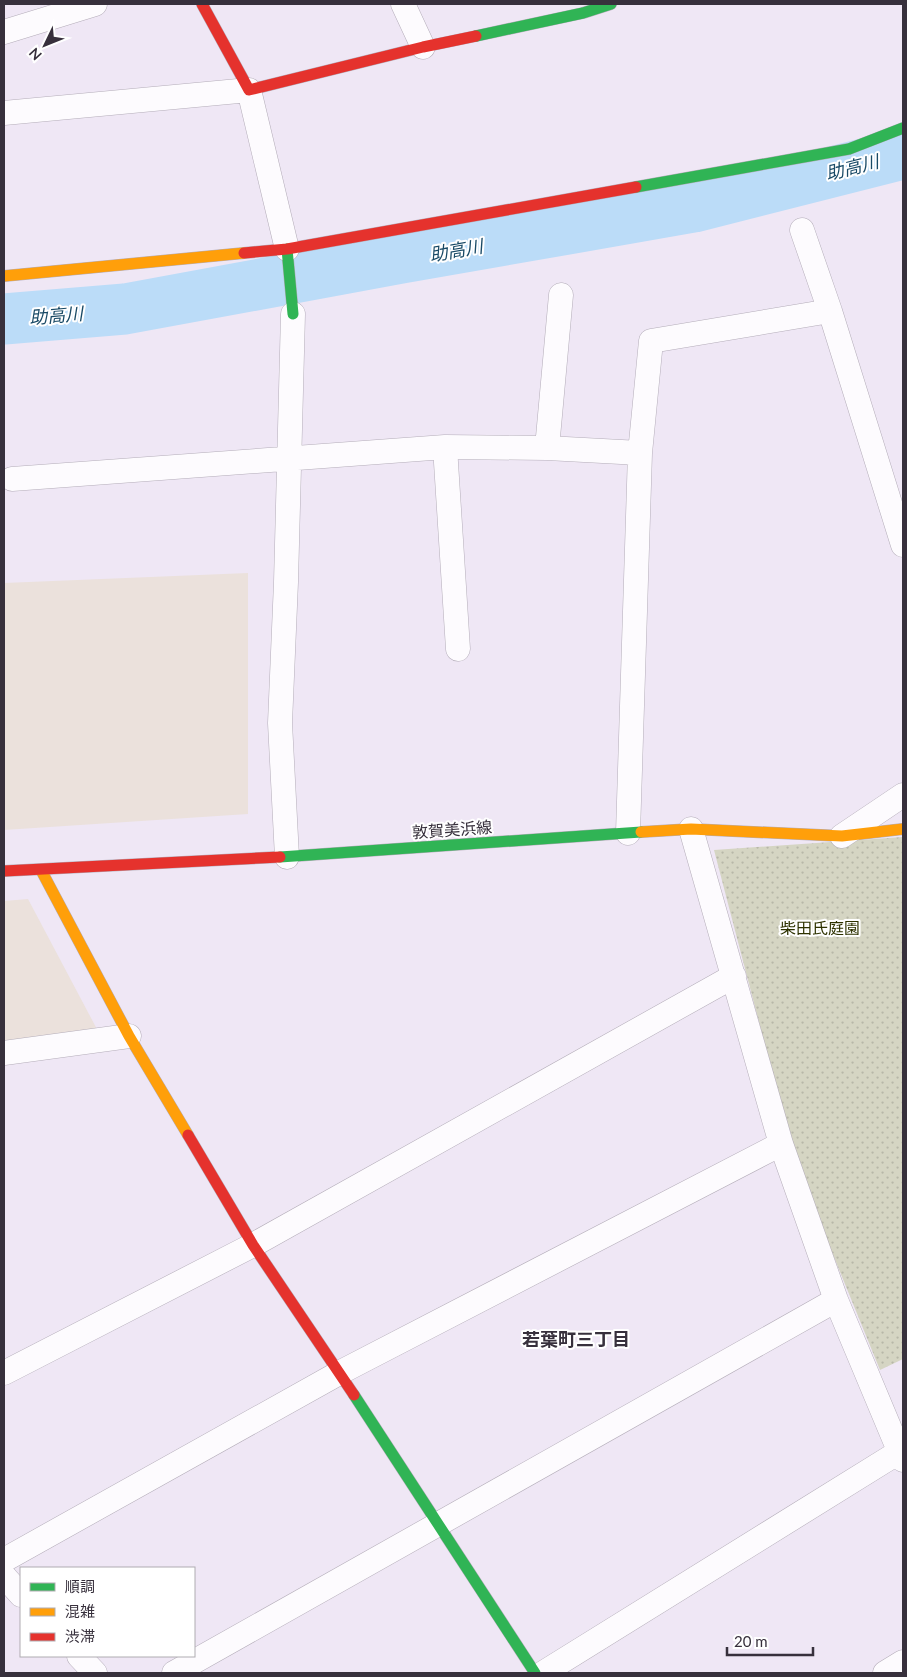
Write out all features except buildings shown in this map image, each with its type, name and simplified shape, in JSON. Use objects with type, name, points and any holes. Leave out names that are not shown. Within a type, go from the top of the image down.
[{"type":"street","points":[[4,32],[95,4]]},
{"type":"street","points":[[202,4],[249,90],[287,249],[294,314],[280,723],[287,857]]},
{"type":"street","points":[[403,4],[423,47]]},
{"type":"street","points":[[4,113],[249,90],[581,8],[611,4]]},
{"type":"street","points":[[4,276],[287,249],[849,149],[903,128]]},
{"type":"street","points":[[802,230],[830,311],[903,546]]},
{"type":"street","points":[[547,448],[561,295]]},
{"type":"street","points":[[628,832],[640,453],[652,341],[830,311]]},
{"type":"street","points":[[12,479],[445,447],[547,448],[640,453]]},
{"type":"street","points":[[445,447],[458,649]]},
{"type":"street","points":[[842,836],[903,795]]},
{"type":"street","points":[[543,1673],[901,1456],[836,1300],[780,1144],[691,829]]},
{"type":"street","name":"敦賀美浜線","points":[[4,871],[287,857],[691,829],[842,836],[903,829]]},
{"type":"street","points":[[41,870],[129,1036],[252,1245],[339,1373],[437,1526],[535,1673]]},
{"type":"street","points":[[4,1373],[252,1245],[734,976]]},
{"type":"street","points":[[4,1053],[129,1036]]},
{"type":"street","points":[[4,1560],[339,1373],[780,1144]]},
{"type":"street","points":[[174,1673],[836,1300]]},
{"type":"street","points":[[4,1576],[20,1594]]},
{"type":"street","points":[[80,1657],[95,1673]]},
{"type":"street","points":[[886,1673],[903,1662]]},
{"type":"shaded area","points":[[248,573],[248,814],[4,830],[4,583]]},
{"type":"shaded area","points":[[28,899],[99,1033],[4,1041],[4,901]]},
{"type":"green space","name":"柴田氏庭園","points":[[903,837],[903,1359],[880,1370],[796,1164],[714,850]]},
{"type":"waterway","name":"助高川","points":[[4,319],[125,309],[694,207],[903,154]]},
{"type":"traffic: fast","points":[[476,36],[583,13],[611,4]]},
{"type":"traffic: fast","points":[[636,187],[849,149],[903,128]]},
{"type":"traffic: fast","points":[[287,249],[293,314]]},
{"type":"traffic: fast","points":[[280,857],[641,832]]},
{"type":"traffic: fast","points":[[354,1395],[535,1673]]},
{"type":"traffic: slow","points":[[4,276],[244,253]]},
{"type":"traffic: slow","points":[[641,832],[691,829],[842,836],[903,829]]},
{"type":"traffic: slow","points":[[41,870],[129,1036],[188,1135]]},
{"type":"traffic: jam","points":[[202,4],[249,90],[423,47],[476,36]]},
{"type":"traffic: jam","points":[[244,253],[287,249],[636,187]]},
{"type":"traffic: jam","points":[[4,871],[280,857]]},
{"type":"traffic: jam","points":[[188,1135],[253,1245],[354,1395]]},
{"type":"district","name":"若葉町三丁目","points":[[576,1339]]}]
